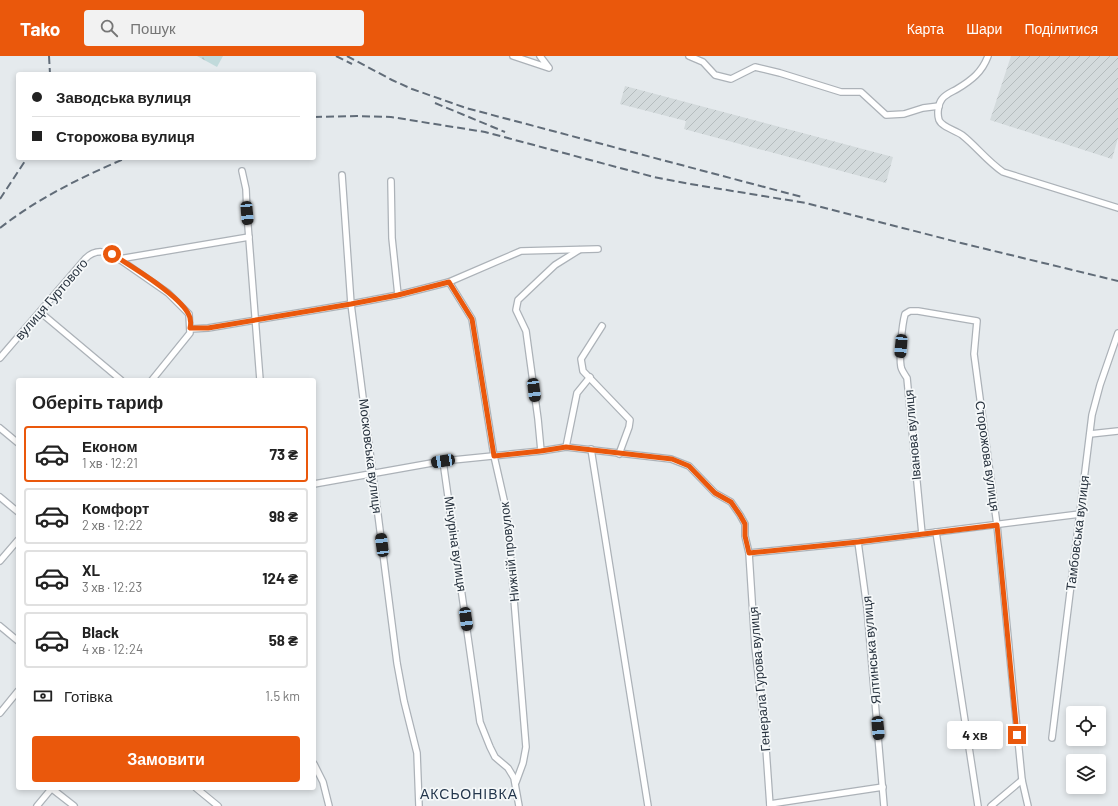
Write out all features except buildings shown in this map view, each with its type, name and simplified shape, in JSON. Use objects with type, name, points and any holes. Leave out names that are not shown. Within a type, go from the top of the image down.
[{"type":"street","points":[[513,56],[549,68],[540,56]]},
{"type":"street","points":[[689,56],[703,62],[715,75],[731,79],[754,67],[780,73],[841,92],[861,92],[886,115],[904,114],[923,108],[939,106]]},
{"type":"street","points":[[988,56],[981,71],[957,90],[948,94],[942,99],[939,106],[939,119],[942,124],[963,136],[993,165],[1003,172],[1118,208]]},
{"type":"street","points":[[242,171],[246,189],[260,378]]},
{"type":"street","name":"Московська вулиця","points":[[342,175],[351,304],[374,473],[397,663],[404,701],[417,753],[419,806]]},
{"type":"street","points":[[391,180],[392,238],[398,295]]},
{"type":"street","points":[[119,259],[249,237]]},
{"type":"street","points":[[541,451],[526,331],[516,310],[518,300],[555,265],[580,249]]},
{"type":"street","points":[[154,378],[190,331],[398,295],[449,282],[521,251],[598,249]]},
{"type":"street","name":"вулиця Гуртового","points":[[0,358],[89,254],[100,251],[112,254],[177,300],[189,314],[190,331]]},
{"type":"street","name":"Нижній провулок","points":[[449,282],[472,319],[494,456],[507,512],[526,747],[523,764],[516,782]]},
{"type":"street","name":"Іванова вулиця","points":[[922,534],[907,378],[901,368],[900,359],[905,314],[910,311],[976,320]]},
{"type":"street","points":[[40,312],[119,378]]},
{"type":"street","name":"Сторожова вулиця","points":[[976,320],[974,354],[997,525],[1022,780],[1028,806]]},
{"type":"street","points":[[602,326],[581,358],[584,371],[630,420],[629,427],[619,454]]},
{"type":"street","name":"Тамбовська вулиця","points":[[1052,738],[1092,415],[1100,385],[1118,333]]},
{"type":"street","points":[[566,447],[577,393],[590,377]]},
{"type":"street","points":[[0,428],[16,441]]},
{"type":"street","points":[[1090,434],[1118,431]]},
{"type":"street","name":"Генерала Гурова вулиця","points":[[316,484],[443,461],[566,447],[672,459],[689,466],[715,493],[731,502],[745,524],[745,536],[749,553],[755,647],[765,734],[770,805]]},
{"type":"street","points":[[590,449],[648,806]]},
{"type":"street","name":"Мічуріна вулиця","points":[[443,461],[480,722],[490,747],[496,757],[508,768],[516,782],[519,806]]},
{"type":"street","points":[[0,498],[16,510]]},
{"type":"street","points":[[749,553],[858,542],[1080,514]]},
{"type":"street","points":[[936,532],[978,806]]},
{"type":"street","points":[[0,561],[16,542]]},
{"type":"street","name":"Ялтинська вулиця","points":[[858,542],[867,608],[884,806]]},
{"type":"street","points":[[0,626],[16,639]]},
{"type":"street","points":[[0,713],[16,693]]},
{"type":"street","points":[[316,768],[323,782],[329,806]]},
{"type":"street","points":[[991,806],[1022,780]]},
{"type":"street","points":[[770,805],[883,787]]},
{"type":"street","points":[[37,806],[49,790]]},
{"type":"street","points":[[54,790],[74,806]]},
{"type":"street","points":[[198,790],[218,806]]},
{"type":"shaded area","points":[[1011,56],[1118,56],[1118,138],[1112,159],[990,120]]},
{"type":"shaded area","points":[[625,86],[893,157],[886,183],[684,129],[686,121],[620,104]]},
{"type":"green space","points":[[197,56],[223,56],[217,67]]},
{"type":"railway","points":[[49,56],[50,72]]},
{"type":"railway","points":[[336,56],[352,64]]},
{"type":"railway","points":[[347,56],[412,89],[466,108],[802,197]]},
{"type":"railway","points":[[435,103],[505,132]]},
{"type":"railway","points":[[316,117],[391,117],[485,132],[654,177],[806,203],[961,243],[1118,281]]},
{"type":"railway","points":[[0,199],[26,160]]},
{"type":"railway","points":[[0,228],[30,207],[61,189],[122,160]]},
{"type":"district","name":"АКСЬОНІВКА","points":[[469,793]]},
{"type":"route","points":[[112,254],[154,282],[177,300],[189,314],[190,328],[203,329],[351,304],[398,295],[449,282],[472,319],[494,456],[566,447],[672,459],[689,466],[715,493],[731,502],[745,524],[745,536],[749,553],[858,542],[997,525],[1017,735]]}]
